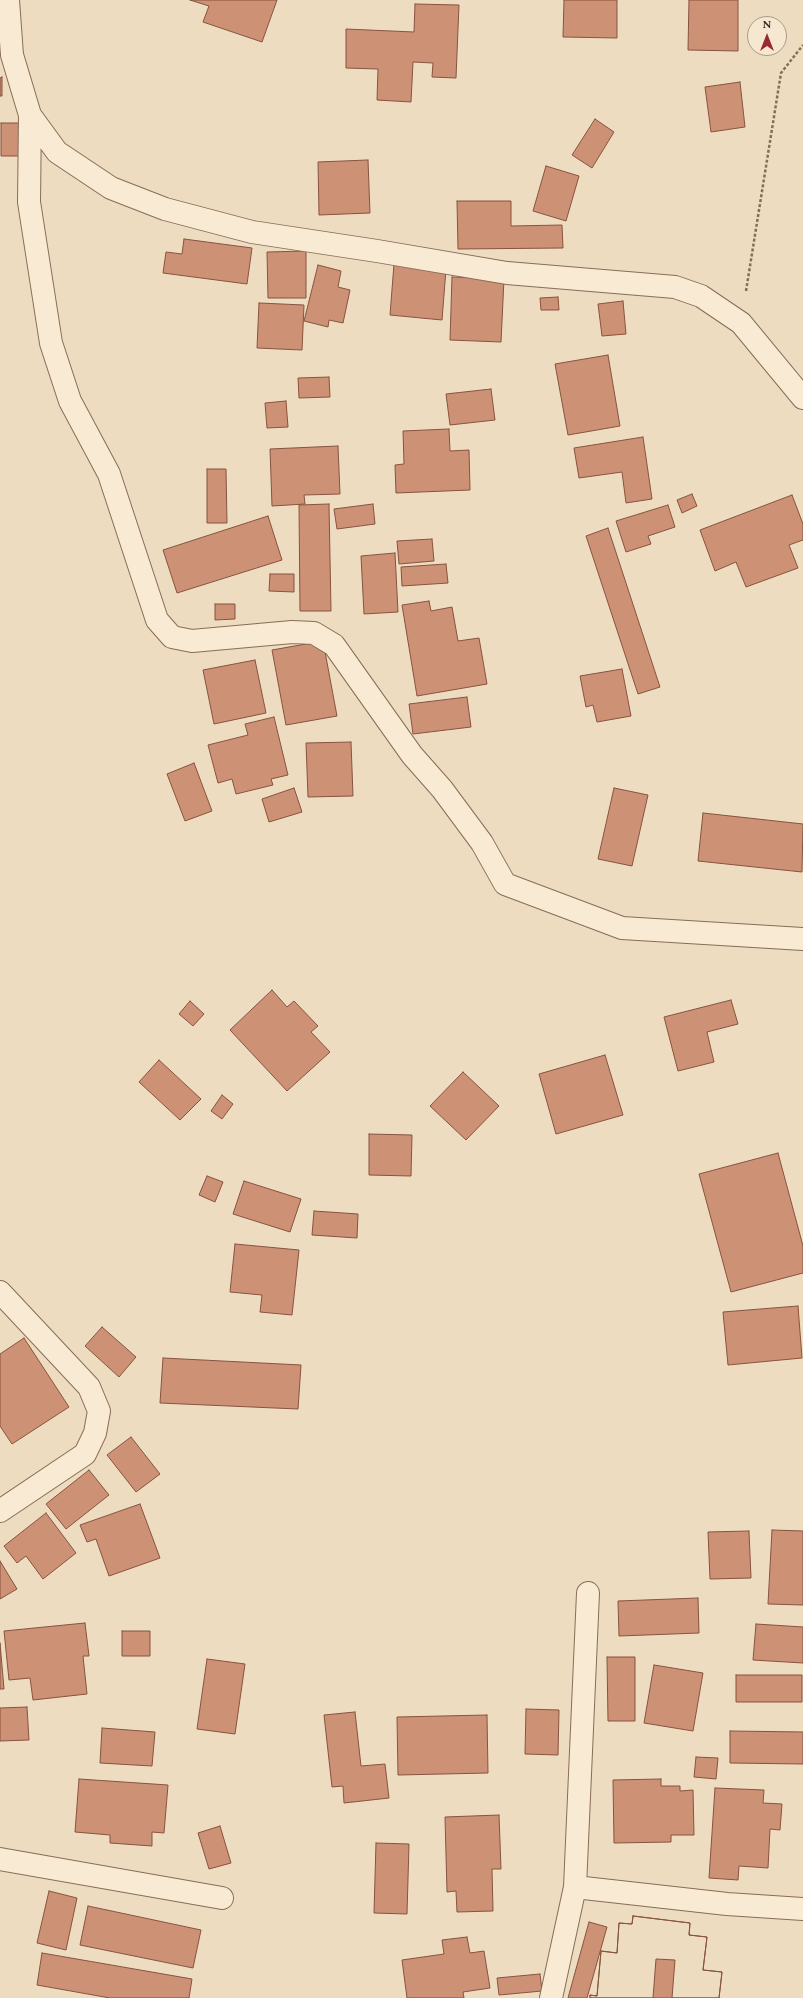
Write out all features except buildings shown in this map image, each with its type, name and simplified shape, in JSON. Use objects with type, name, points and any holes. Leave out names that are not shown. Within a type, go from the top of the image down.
[{"type":"street","points":[[8,0],[12,55],[30,115],[29,202],[51,343],[70,400],[109,474],[157,620],[172,637],[192,641],[292,632],[314,633],[334,645],[412,755],[442,789],[482,843],[505,884],[622,928],[803,939]]},
{"type":"street","points":[[30,115],[57,152],[111,188],[165,209],[252,232],[506,273],[674,287],[701,296],[741,323],[803,398]]},
{"type":"street","points":[[0,1292],[89,1387],[99,1411],[95,1433],[85,1454],[0,1511]]},
{"type":"street","points":[[551,1998],[575,1887],[588,1593]]},
{"type":"street","points":[[0,1859],[222,1898]]},
{"type":"street","points":[[575,1887],[727,1904],[803,1910]]},
{"type":"path","points":[[741,323],[781,74],[803,45]]}]
